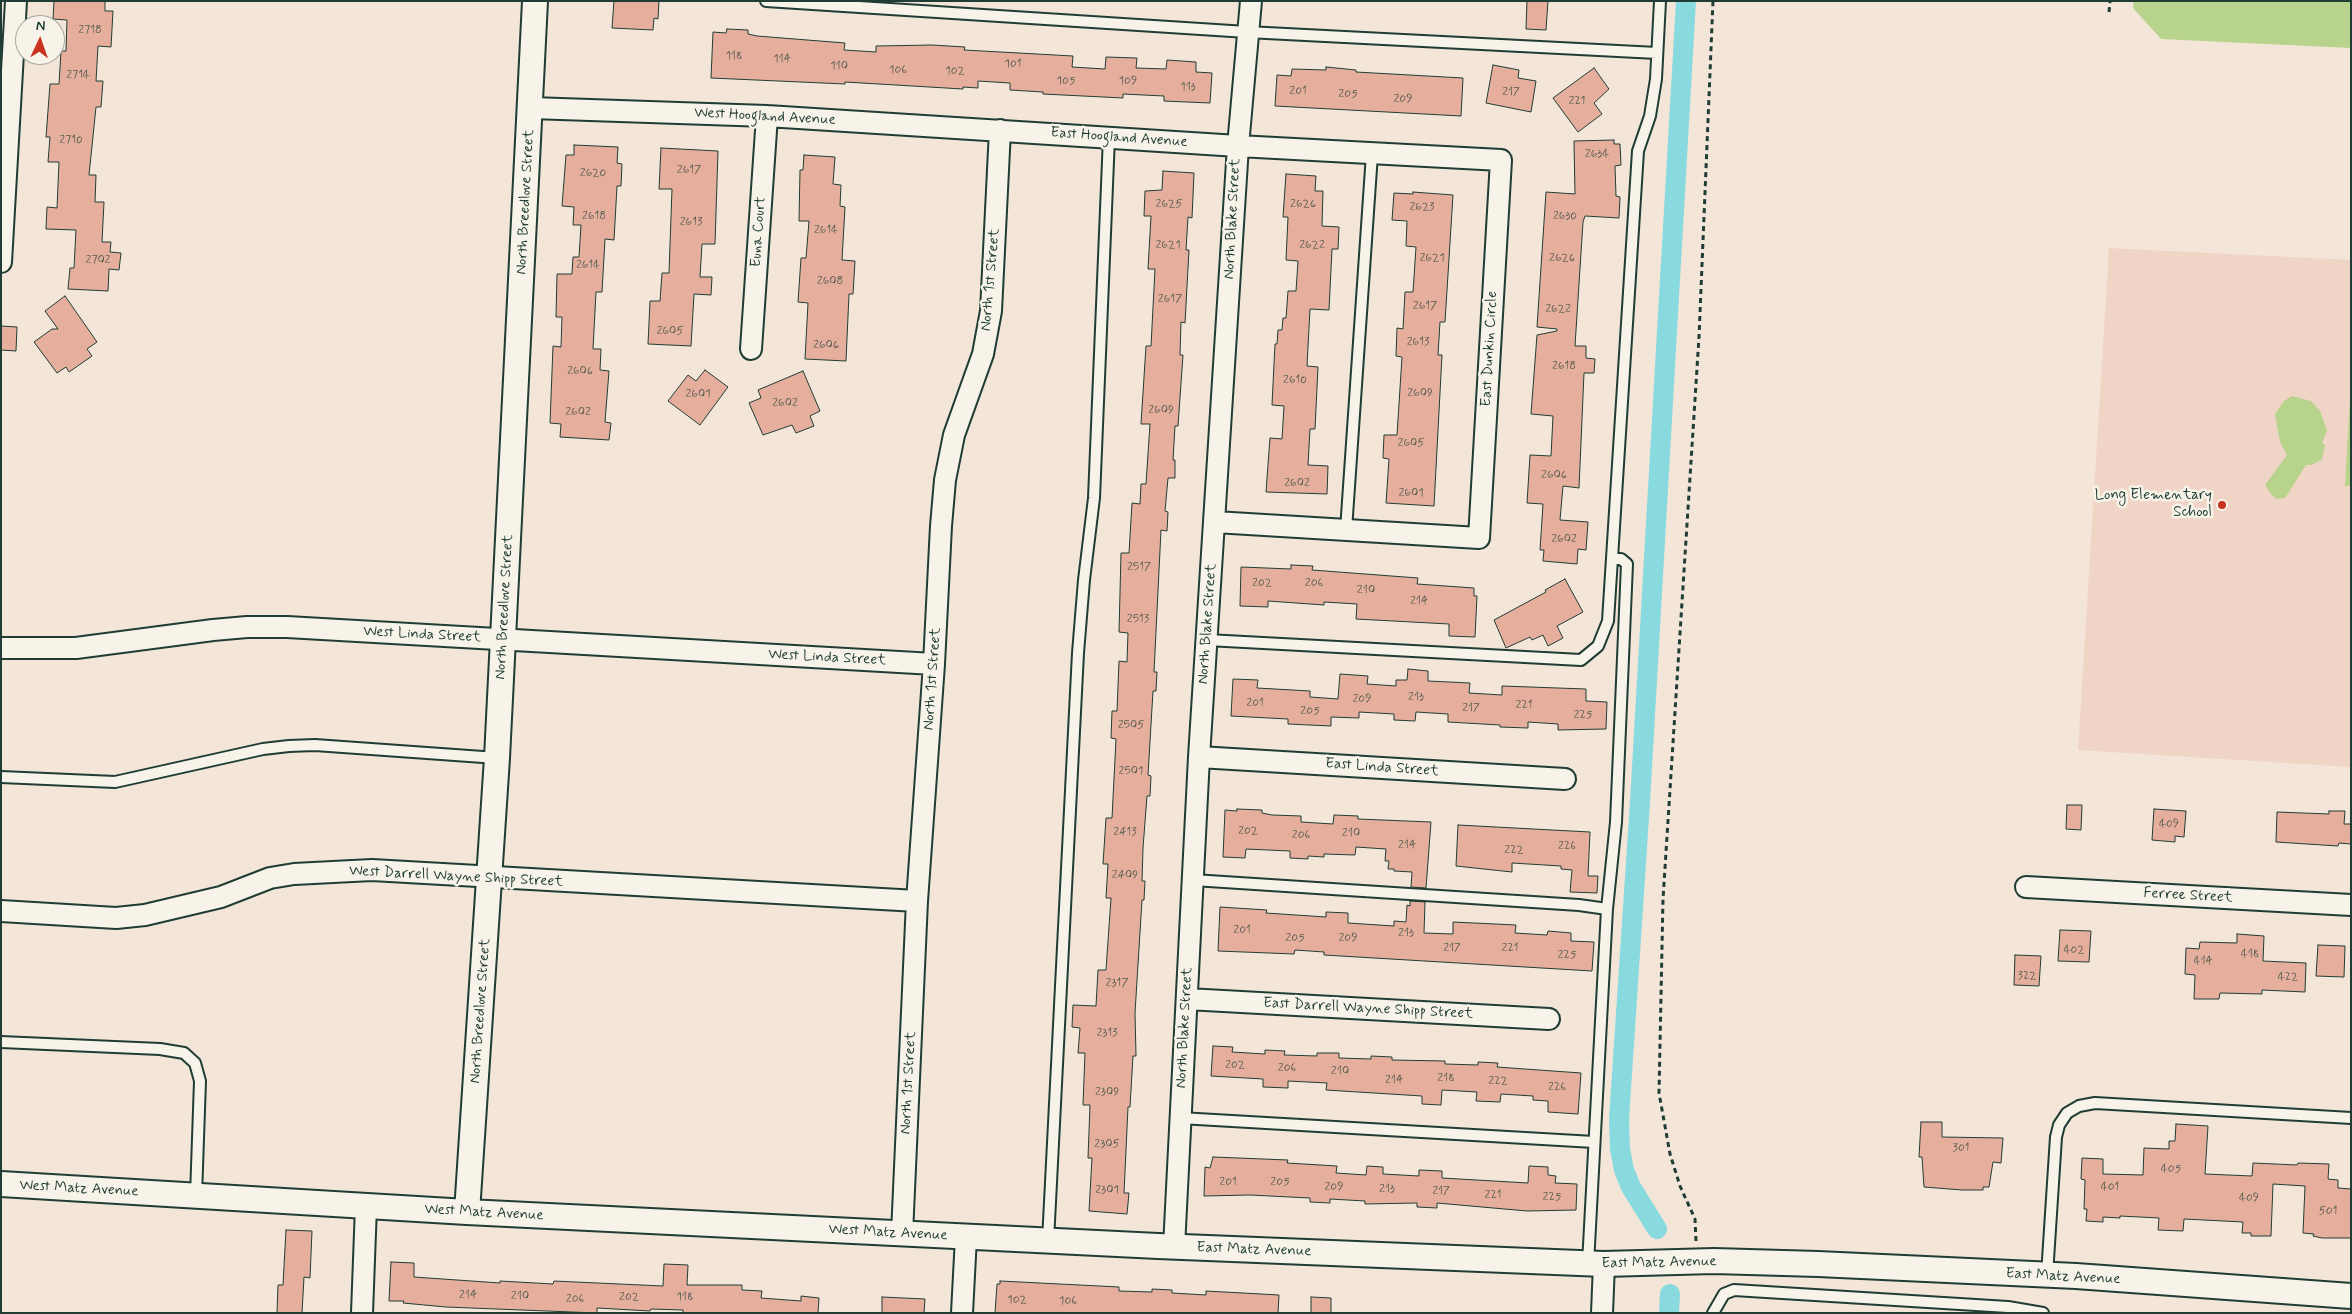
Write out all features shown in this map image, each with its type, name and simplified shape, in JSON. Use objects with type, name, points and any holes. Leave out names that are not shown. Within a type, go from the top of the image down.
[{"type":"street","points":[[1,262],[16,1]]},
{"type":"street","name":"North Breedlove Street","points":[[467,1212],[490,878],[536,1]]},
{"type":"street","name":"North Blake Street","points":[[1174,1247],[1199,757],[1238,146],[1251,1]]},
{"type":"street","name":"West Hoogland Avenue","points":[[531,108],[767,116],[1000,130]]},
{"type":"street","name":"Euna Court","points":[[751,348],[767,116]]},
{"type":"street","name":"East Hoogland Avenue","points":[[1000,130],[1238,146]]},
{"type":"street","name":"North 1st Street","points":[[902,1234],[917,901],[945,480],[954,435],[983,354],[991,311],[1000,130]]},
{"type":"street","name":"East Dunkin Circle","points":[[1215,522],[1479,538],[1501,160],[1238,146]]},
{"type":"street","name":"West Linda Street","points":[[1,648],[76,648],[247,627],[503,639],[934,664]]},
{"type":"street","name":"East Linda Street","points":[[1199,757],[1565,780]]},
{"type":"street","name":"West Darrell Wayne Shipp Street","points":[[1,911],[116,918],[145,914],[221,897],[270,878],[294,874],[372,870],[917,901]]},
{"type":"street","name":"Ferree Street","points":[[2026,886],[2351,905]]},
{"type":"street","name":"East Darrell Wayne Shipp Street","points":[[1187,999],[1549,1020]]},
{"type":"street","name":"West Matz Avenue","points":[[1,1184],[467,1212],[966,1237]]},
{"type":"street","points":[[362,1313],[366,1206]]},
{"type":"street","points":[[962,1313],[966,1237]]},
{"type":"street","name":"East Matz Avenue","points":[[966,1237],[1596,1264],[1695,1262],[1818,1264],[2047,1275],[2351,1296]]},
{"type":"street","points":[[1596,1264],[1602,1313]]},
{"type":"lane","points":[[766,1],[1247,32],[1657,53]]},
{"type":"lane","points":[[1207,640],[1581,660],[1598,646],[1608,621],[1638,151],[1650,116],[1656,79],[1660,1]]},
{"type":"lane","points":[[1048,1241],[1078,653],[1084,580],[1094,498],[1109,137]]},
{"type":"lane","points":[[1346,530],[1372,154]]},
{"type":"lane","points":[[1596,1264],[1594,1142],[1607,909],[1616,822],[1627,564],[1621,559],[1612,558]]},
{"type":"lane","points":[[1,777],[115,782],[263,749],[289,746],[496,758]]},
{"type":"lane","points":[[1193,880],[1579,905],[1607,909]]},
{"type":"lane","points":[[1,1042],[160,1049],[184,1053],[195,1063],[200,1081],[196,1196]]},
{"type":"lane","points":[[2047,1275],[2056,1137],[2059,1125],[2067,1113],[2079,1106],[2095,1103],[2351,1118]]},
{"type":"lane","points":[[1180,1118],[1594,1142]]},
{"type":"lane","points":[[1713,1313],[1724,1294],[1734,1290],[2008,1308],[2043,1313]]},
{"type":"path","points":[[1695,1262],[1695,1219],[1680,1186],[1670,1154],[1659,1084],[1663,899],[1669,841],[1699,338],[1713,1]]},
{"type":"path","points":[[2109,12],[2110,1]]},
{"type":"shaded area","name":"Long Elementary School","points":[[2109,248],[2351,260],[2351,767],[2078,750]]},
{"type":"green space","points":[[2134,1],[2351,1],[2351,48],[2161,39],[2133,8]]},
{"type":"green space","points":[[2292,396],[2311,401],[2320,411],[2327,430],[2322,443],[2325,445],[2322,459],[2312,465],[2306,465],[2285,498],[2277,499],[2265,485],[2287,455],[2280,442],[2275,414],[2284,401]]},
{"type":"green space","points":[[2350,398],[2351,486],[2345,486]]},
{"type":"building","points":[[54,1],[105,1],[105,11],[113,11],[111,47],[98,46],[96,81],[103,81],[101,107],[96,107],[89,175],[96,175],[95,202],[104,202],[102,242],[111,242],[110,252],[121,253],[119,270],[109,269],[108,291],[68,289],[70,268],[74,268],[76,230],[46,229],[47,207],[57,208],[59,162],[48,162],[50,137],[46,137],[50,84],[59,84],[60,65],[65,65],[66,51],[67,20],[65,20],[65,15],[53,15]]},
{"type":"building","points":[[614,1],[659,1],[658,19],[654,18],[653,30],[612,28]]},
{"type":"building","points":[[1527,1],[1548,1],[1546,30],[1526,29]]},
{"type":"building","points":[[727,29],[748,30],[748,34],[757,36],[845,43],[844,50],[876,52],[876,46],[932,45],[965,47],[964,50],[1073,56],[1072,67],[1105,69],[1106,57],[1137,58],[1136,68],[1166,69],[1167,60],[1196,62],[1196,72],[1212,73],[1210,103],[1164,101],[1164,96],[1123,94],[1123,98],[1043,94],[1043,92],[1010,90],[1010,83],[978,81],[978,88],[963,87],[963,89],[845,82],[845,84],[711,78],[713,32],[726,33]]},
{"type":"building","points":[[1493,65],[1519,70],[1518,78],[1536,81],[1531,112],[1486,103]]},
{"type":"building","points":[[1326,67],[1356,70],[1356,72],[1463,78],[1461,116],[1275,106],[1277,75],[1291,76],[1292,69],[1326,70]]},
{"type":"building","points":[[1594,68],[1609,89],[1594,103],[1602,114],[1578,132],[1553,98]]},
{"type":"building","points":[[1614,140],[1614,144],[1620,144],[1621,165],[1615,166],[1616,196],[1620,197],[1619,218],[1585,216],[1583,222],[1575,346],[1586,346],[1586,358],[1595,359],[1594,373],[1584,373],[1579,488],[1563,486],[1560,520],[1588,522],[1586,550],[1578,549],[1577,564],[1543,561],[1544,550],[1540,550],[1543,504],[1527,503],[1530,455],[1551,456],[1553,416],[1531,414],[1537,335],[1557,331],[1557,329],[1537,327],[1546,192],[1575,194],[1574,141]]},
{"type":"building","points":[[574,145],[618,147],[617,163],[622,164],[621,186],[617,186],[614,240],[605,239],[602,292],[596,292],[593,349],[601,349],[600,370],[609,371],[605,422],[611,423],[609,440],[560,437],[561,424],[550,423],[553,346],[561,347],[562,317],[556,317],[557,274],[572,274],[573,257],[579,257],[581,225],[573,225],[574,207],[562,206],[566,155],[574,155]]},
{"type":"building","points":[[661,148],[718,151],[715,244],[702,244],[700,277],[712,277],[711,295],[694,294],[691,346],[648,344],[650,301],[660,301],[662,273],[669,273],[672,189],[659,189]]},
{"type":"building","points":[[804,155],[835,157],[833,184],[841,185],[840,206],[845,207],[842,260],[855,261],[853,294],[849,294],[846,361],[805,359],[808,303],[798,302],[801,258],[806,258],[809,221],[799,221],[800,170],[803,170]]},
{"type":"building","points":[[1163,171],[1194,173],[1192,218],[1188,217],[1186,250],[1189,250],[1185,323],[1181,322],[1180,355],[1183,355],[1178,426],[1175,426],[1173,460],[1175,460],[1175,478],[1168,478],[1165,511],[1168,512],[1167,531],[1161,530],[1154,672],[1157,672],[1156,691],[1153,691],[1148,775],[1151,776],[1150,796],[1147,796],[1143,848],[1142,881],[1145,881],[1144,900],[1142,900],[1135,1013],[1136,1056],[1133,1056],[1130,1107],[1128,1107],[1124,1193],[1129,1193],[1127,1214],[1089,1211],[1092,1158],[1088,1158],[1090,1105],[1083,1105],[1085,1053],[1078,1053],[1080,1028],[1072,1027],[1073,1005],[1096,1006],[1098,970],[1106,970],[1111,898],[1106,898],[1108,864],[1103,864],[1106,818],[1112,818],[1116,739],[1111,738],[1112,711],[1117,711],[1119,661],[1127,662],[1128,633],[1119,632],[1121,553],[1129,553],[1132,503],[1140,504],[1141,484],[1146,484],[1150,424],[1141,424],[1146,346],[1151,346],[1155,269],[1148,269],[1151,216],[1144,216],[1145,191],[1162,190]]},
{"type":"building","points":[[1286,174],[1316,176],[1315,191],[1323,191],[1322,226],[1339,227],[1338,249],[1332,249],[1329,310],[1310,309],[1307,366],[1318,367],[1315,429],[1310,429],[1308,465],[1328,466],[1327,494],[1266,492],[1270,438],[1282,439],[1284,406],[1272,405],[1275,344],[1277,344],[1278,330],[1282,330],[1283,318],[1286,318],[1288,291],[1296,291],[1298,261],[1286,260],[1288,217],[1283,217]]},
{"type":"building","points":[[1413,192],[1453,195],[1445,322],[1440,322],[1438,355],[1442,355],[1434,506],[1386,503],[1389,459],[1383,458],[1384,435],[1397,435],[1402,357],[1396,356],[1397,328],[1403,329],[1405,292],[1413,292],[1416,247],[1406,246],[1407,221],[1392,220],[1394,193],[1413,194]]},
{"type":"building","points":[[65,296],[97,342],[87,349],[92,356],[69,372],[66,367],[57,373],[34,342],[52,329],[58,329],[45,311]]},
{"type":"building","points":[[1,326],[17,327],[16,351],[1,350]]},
{"type":"building","points":[[705,370],[728,387],[700,425],[668,401],[688,375],[696,381]]},
{"type":"building","points":[[803,371],[820,411],[810,416],[814,426],[796,433],[792,425],[763,435],[749,403],[761,398],[758,390]]},
{"type":"building","points":[[1291,565],[1313,566],[1312,570],[1418,578],[1417,584],[1474,588],[1474,596],[1477,596],[1475,637],[1449,636],[1449,624],[1356,619],[1357,604],[1324,602],[1324,605],[1268,601],[1268,607],[1240,606],[1241,567],[1291,569]]},
{"type":"building","points":[[1565,579],[1583,612],[1557,626],[1563,638],[1548,646],[1543,635],[1532,640],[1530,637],[1506,648],[1494,620],[1546,592],[1545,590]]},
{"type":"building","points":[[1408,669],[1428,671],[1428,681],[1470,683],[1469,693],[1502,695],[1502,686],[1586,689],[1586,701],[1607,702],[1606,729],[1558,730],[1558,724],[1528,722],[1528,728],[1500,727],[1500,725],[1448,722],[1448,714],[1416,712],[1415,721],[1394,720],[1394,714],[1359,712],[1359,718],[1331,717],[1331,726],[1288,724],[1288,719],[1231,716],[1233,679],[1258,680],[1257,688],[1310,691],[1310,697],[1338,699],[1340,674],[1368,676],[1367,684],[1396,686],[1396,680],[1407,680]]},
{"type":"building","points":[[2067,805],[2082,805],[2081,830],[2066,829]]},
{"type":"building","points":[[1237,809],[1262,810],[1262,813],[1272,815],[1301,816],[1301,822],[1333,824],[1334,815],[1358,816],[1358,819],[1431,822],[1426,888],[1411,887],[1412,872],[1388,869],[1389,861],[1385,861],[1386,849],[1356,847],[1355,855],[1324,854],[1324,857],[1308,856],[1308,859],[1290,858],[1290,851],[1246,849],[1245,858],[1223,857],[1225,810],[1237,811]]},
{"type":"building","points":[[2154,809],[2186,811],[2184,837],[2175,836],[2175,842],[2152,840]]},
{"type":"building","points":[[2329,811],[2345,811],[2344,824],[2351,824],[2351,844],[2339,843],[2338,846],[2276,842],[2277,812],[2329,814]]},
{"type":"building","points":[[1458,825],[1590,832],[1588,876],[1598,876],[1597,893],[1570,892],[1572,870],[1561,869],[1561,866],[1512,863],[1512,872],[1456,866]]},
{"type":"building","points":[[1410,901],[1425,902],[1424,933],[1453,934],[1453,922],[1516,925],[1515,933],[1547,935],[1548,931],[1571,933],[1571,941],[1594,942],[1592,971],[1324,955],[1324,952],[1295,950],[1294,954],[1218,951],[1220,907],[1267,910],[1266,913],[1326,917],[1326,912],[1348,913],[1348,923],[1394,926],[1394,921],[1406,922],[1407,905],[1410,906]]},
{"type":"building","points":[[2060,930],[2091,931],[2089,962],[2058,961]]},
{"type":"building","points":[[2237,934],[2264,936],[2263,961],[2306,963],[2305,992],[2262,990],[2262,994],[2220,993],[2219,999],[2194,999],[2195,975],[2185,974],[2186,948],[2199,949],[2200,942],[2237,943]]},
{"type":"building","points":[[2318,945],[2345,946],[2344,977],[2316,976]]},
{"type":"building","points":[[2015,955],[2041,956],[2039,986],[2014,985]]},
{"type":"building","points":[[1213,1046],[1233,1047],[1232,1052],[1265,1054],[1265,1050],[1285,1051],[1284,1055],[1317,1056],[1317,1053],[1339,1053],[1339,1058],[1371,1059],[1371,1056],[1392,1057],[1392,1060],[1445,1061],[1445,1064],[1478,1065],[1478,1062],[1498,1063],[1497,1067],[1581,1073],[1578,1114],[1548,1112],[1548,1101],[1533,1100],[1533,1096],[1501,1094],[1500,1102],[1476,1101],[1477,1092],[1442,1090],[1441,1105],[1422,1104],[1422,1096],[1326,1090],[1327,1083],[1288,1081],[1288,1088],[1263,1087],[1263,1079],[1211,1076]]},
{"type":"building","points":[[1921,1122],[1942,1122],[1942,1137],[2003,1138],[2001,1163],[1993,1162],[1989,1187],[1983,1187],[1983,1190],[1962,1190],[1924,1187],[1922,1157],[1919,1157]]},
{"type":"building","points":[[2176,1124],[2208,1126],[2205,1174],[2252,1176],[2253,1163],[2329,1164],[2328,1179],[2338,1180],[2338,1188],[2351,1189],[2351,1238],[2322,1238],[2313,1236],[2314,1234],[2303,1233],[2305,1186],[2273,1184],[2271,1236],[2251,1236],[2251,1233],[2242,1233],[2243,1222],[2184,1219],[2183,1231],[2158,1230],[2159,1218],[2120,1216],[2120,1218],[2103,1217],[2103,1222],[2086,1221],[2087,1209],[2084,1209],[2085,1180],[2081,1179],[2082,1158],[2103,1159],[2103,1174],[2143,1175],[2144,1148],[2169,1149],[2169,1141],[2175,1141]]},
{"type":"building","points":[[1213,1157],[1288,1160],[1287,1163],[1337,1166],[1336,1173],[1366,1175],[1367,1166],[1383,1167],[1383,1174],[1419,1176],[1419,1170],[1442,1171],[1442,1178],[1528,1183],[1529,1166],[1548,1167],[1548,1175],[1556,1176],[1555,1183],[1577,1184],[1576,1210],[1527,1211],[1437,1203],[1437,1208],[1417,1207],[1417,1203],[1365,1204],[1365,1201],[1330,1199],[1330,1203],[1310,1202],[1310,1198],[1250,1195],[1204,1196],[1205,1167],[1210,1168]]},
{"type":"building","points":[[286,1230],[312,1231],[310,1278],[304,1277],[302,1313],[277,1313],[278,1285],[283,1285]]},
{"type":"building","points":[[391,1262],[414,1263],[414,1277],[500,1283],[500,1281],[553,1284],[554,1281],[663,1286],[664,1264],[688,1265],[687,1285],[742,1285],[742,1290],[762,1291],[761,1298],[801,1301],[801,1296],[819,1298],[818,1313],[683,1313],[683,1310],[651,1309],[650,1311],[597,1308],[597,1313],[446,1307],[403,1303],[404,1301],[389,1301]]},
{"type":"building","points":[[1000,1281],[1119,1287],[1119,1291],[1152,1292],[1152,1289],[1172,1290],[1172,1293],[1206,1295],[1206,1291],[1279,1295],[1278,1313],[995,1313],[997,1284],[1000,1284]]},
{"type":"building","points":[[882,1297],[925,1299],[924,1313],[882,1313]]},
{"type":"building","points":[[1311,1297],[1331,1298],[1331,1313],[1311,1313]]},
{"type":"waterway","points":[[1657,1229],[1631,1187],[1624,1170],[1620,1149],[1619,1119],[1640,802],[1686,1]]},
{"type":"waterway","points":[[1669,1313],[1670,1294]]},
{"type":"place","name":"Long Elementary School","points":[[2222,505]]}]
